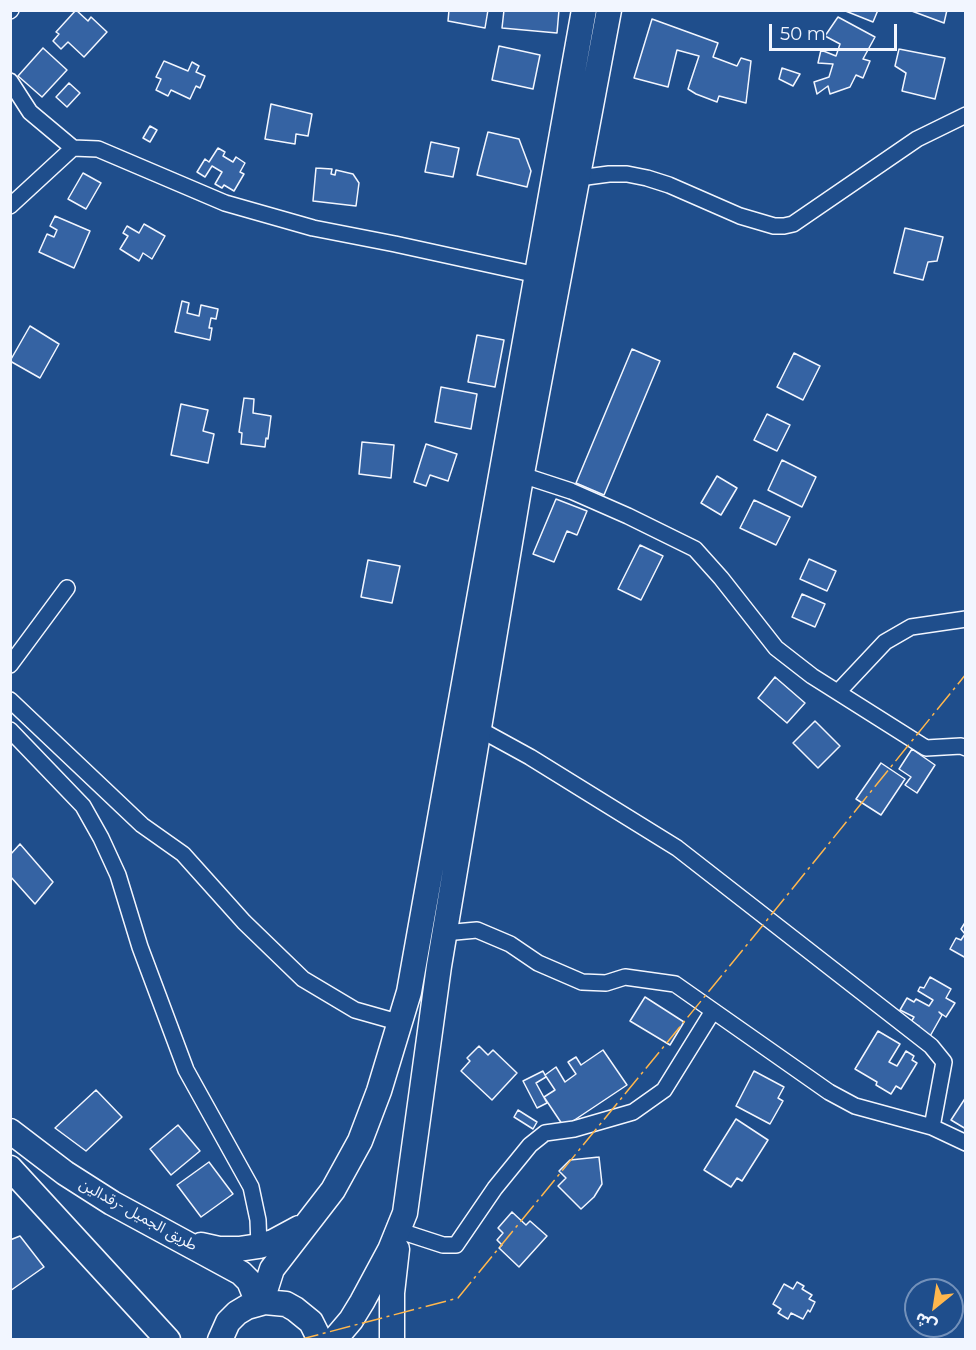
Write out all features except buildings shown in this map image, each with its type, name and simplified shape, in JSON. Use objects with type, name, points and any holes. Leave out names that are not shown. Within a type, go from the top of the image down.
[{"type":"main road","points":[[392,1340],[392,1293],[402,1222],[427,964],[537,275],[584,10]]},
{"type":"main road","points":[[262,1303],[272,1269],[333,1190],[360,1141],[401,1023],[427,964],[444,933],[522,475],[609,10]]},
{"type":"main road","name":"طريق الجميل -رقدالين","points":[[10,1131],[65,1173],[112,1203],[241,1273],[249,1281],[262,1303]]},
{"type":"main road","points":[[10,1168],[168,1340]]},
{"type":"main road","points":[[179,1238],[219,1249],[239,1250],[259,1246],[286,1236],[313,1217]]},
{"type":"main road","points":[[334,1340],[362,1302],[402,1222]]},
{"type":"main road","points":[[220,1340],[228,1322],[237,1313],[262,1303],[286,1304],[295,1309],[311,1322],[320,1340]]},
{"type":"street","points":[[10,81],[30,112],[73,148],[98,148],[225,203],[313,228],[537,275]]},
{"type":"street","points":[[579,178],[627,174],[647,178],[669,184],[740,216],[774,226],[784,226],[793,224],[917,139],[966,114]]},
{"type":"street","points":[[10,206],[73,148]]},
{"type":"street","points":[[522,475],[580,495],[695,549],[776,648],[812,676],[926,748],[961,746],[966,748]]},
{"type":"street","points":[[10,665],[67,588]]},
{"type":"street","points":[[837,692],[885,642],[911,627],[966,619]]},
{"type":"street","points":[[10,700],[142,825],[183,854],[244,922],[303,979],[355,1010],[401,1023]]},
{"type":"street","points":[[10,729],[83,806],[101,838],[118,875],[140,947],[186,1070],[251,1187],[258,1220],[259,1246]]},
{"type":"street","points":[[478,729],[530,757],[677,848],[931,1046],[944,1062],[932,1127]]},
{"type":"street","points":[[444,933],[477,930],[510,944],[538,963],[582,982],[606,983],[625,977],[675,984],[829,1092],[855,1106],[932,1127],[966,1143]]},
{"type":"street","points":[[402,1222],[443,1245],[456,1245],[495,1188],[531,1145],[545,1133],[574,1129],[633,1112],[664,1090],[713,1011]]},
{"type":"power","points":[[298,1340],[458,1298],[966,674]]}]
